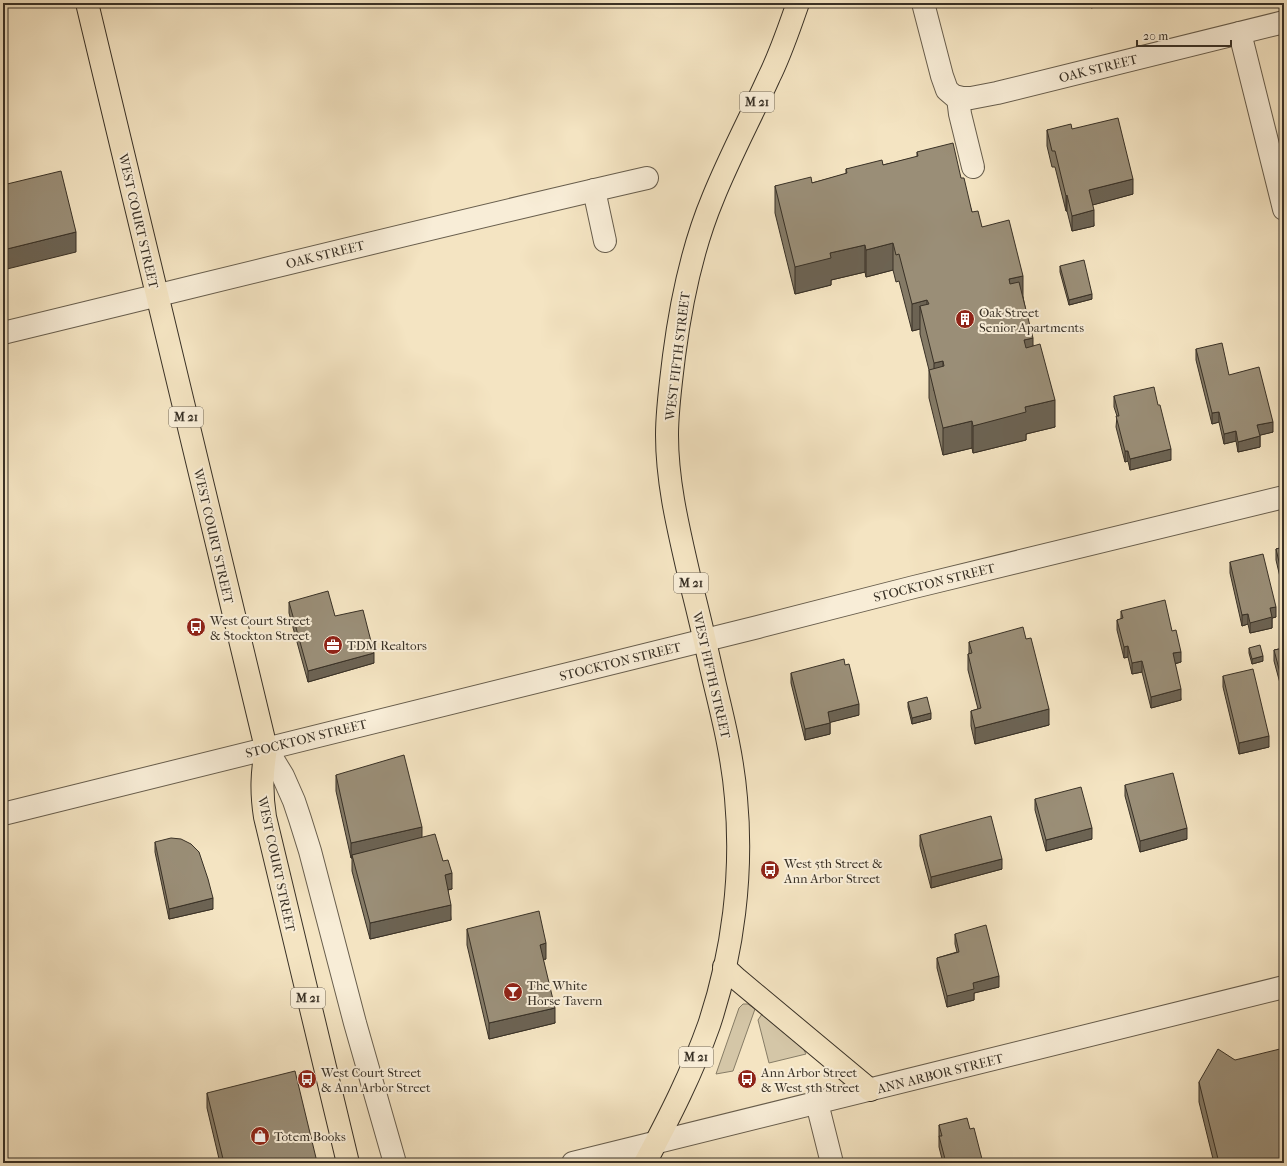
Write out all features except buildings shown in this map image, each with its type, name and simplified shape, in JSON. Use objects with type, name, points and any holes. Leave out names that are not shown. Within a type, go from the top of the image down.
[{"type":"main road","name":"WEST COURT STREET","points":[[87,3],[266,748],[261,791],[265,817],[348,1163]]},
{"type":"main road","name":"WEST FIFTH STREET","points":[[645,1163],[681,1094],[711,1017],[724,967],[737,892],[738,833],[734,778],[728,744],[673,503],[668,463],[668,411],[675,345],[685,289],[704,222],[724,171],[773,69],[798,3]]},
{"type":"main road","points":[[724,967],[870,1090]]},
{"type":"street","points":[[924,3],[944,83],[950,94],[958,98],[960,114],[973,167]]},
{"type":"street","name":"OAK STREET","points":[[958,98],[971,98],[997,93],[1284,22]]},
{"type":"street","points":[[1240,33],[1284,209]]},
{"type":"street","name":"OAK STREET","points":[[3,333],[337,251],[648,178]]},
{"type":"street","points":[[594,190],[606,241]]},
{"type":"street","name":"STOCKTON STREET","points":[[3,814],[922,585],[1284,497]]},
{"type":"street","points":[[266,748],[283,776],[300,819],[355,1024],[395,1163]]},
{"type":"street","name":"ANN ARBOR STREET","points":[[573,1163],[1284,987]]},
{"type":"street","points":[[817,1103],[832,1163]]},
{"type":"shaded area","points":[[743,1004],[748,1004],[755,1009],[733,1071],[716,1074],[739,1008]]},
{"type":"shaded area","points":[[762,1014],[803,1048],[806,1054],[769,1063],[758,1020]]},
{"type":"place","name":"Oak Street Senior Apartments","points":[[965,319]]},
{"type":"place","name":"West Court Street & Stockton Street","points":[[196,627]]},
{"type":"place","name":"TDM Realtors","points":[[333,645]]},
{"type":"place","name":"West 5th Street & Ann Arbor Street","points":[[770,870]]},
{"type":"place","name":"The White Horse Tavern","points":[[513,992]]},
{"type":"place","name":"West Court Street & Ann Arbor Street","points":[[307,1079]]},
{"type":"place","name":"Ann Arbor Street & West 5th Street","points":[[747,1079]]},
{"type":"place","name":"Totem Books","points":[[260,1136]]}]
